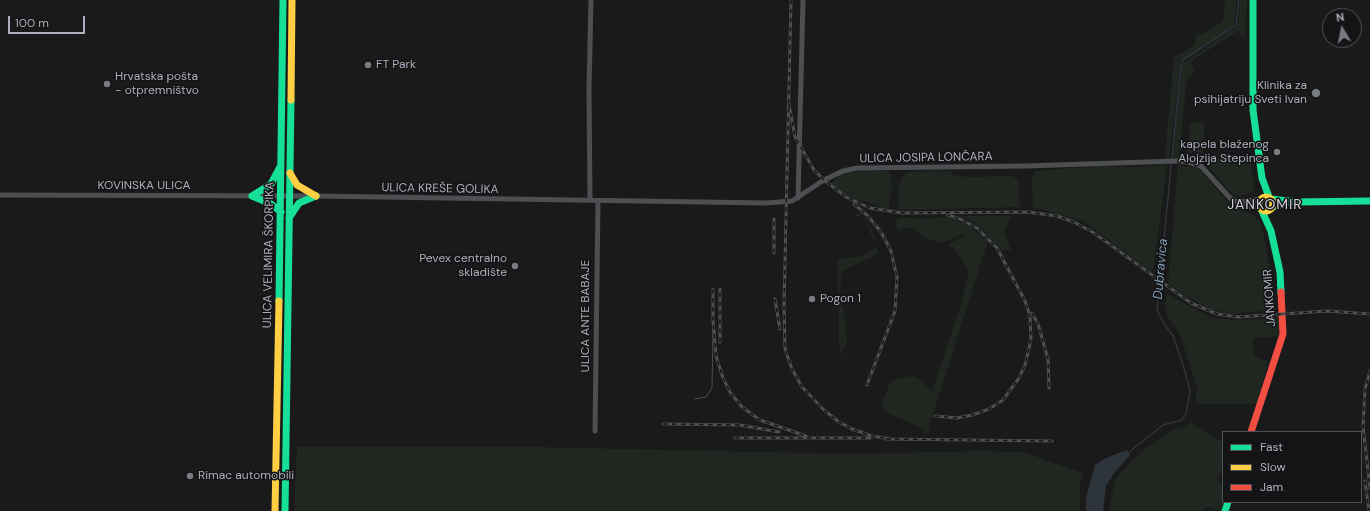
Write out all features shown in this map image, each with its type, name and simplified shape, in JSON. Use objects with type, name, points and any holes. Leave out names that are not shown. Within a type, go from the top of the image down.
[{"type":"main road","name":"ULICA VELIMIRA ŠKORPIKA","points":[[283,0],[282,159],[288,220],[285,511]]},
{"type":"main road","name":"ULICA VELIMIRA ŠKORPIKA","points":[[275,511],[281,212],[289,169],[292,0]]},
{"type":"main road","points":[[1254,0],[1253,110],[1265,198]]},
{"type":"main road","points":[[252,196],[271,184],[276,178],[282,159]]},
{"type":"main road","points":[[289,169],[297,185],[316,196]]},
{"type":"main road","points":[[252,196],[271,204],[281,212]]},
{"type":"main road","points":[[288,220],[297,205],[304,200],[316,196]]},
{"type":"main road","points":[[1293,202],[1272,208],[1261,209],[1258,204],[1265,198],[1293,202],[1370,201]]},
{"type":"main road","name":"JANKOMIR","points":[[1265,198],[1272,208],[1271,231]]},
{"type":"main road","name":"JANKOMIR","points":[[1251,431],[1283,334],[1282,287],[1271,231],[1261,209]]},
{"type":"street","points":[[590,200],[589,89],[591,0]]},
{"type":"street","points":[[798,198],[803,0]]},
{"type":"street","name":"ULICA JOSIPA LONČARA","points":[[798,198],[824,180],[842,172],[857,168],[1177,161],[1188,162],[1201,166],[1224,192],[1238,202]]},
{"type":"street","name":"KOVINSKA ULICA","points":[[0,195],[285,196]]},
{"type":"street","name":"ULICA KREŠE GOLIKA","points":[[285,196],[766,203],[786,203],[798,198]]},
{"type":"street","points":[[1238,202],[1265,198]]},
{"type":"street","name":"ULICA ANTE BABAJE","points":[[595,432],[598,201]]},
{"type":"street","points":[[1238,202],[1244,206],[1261,209]]},
{"type":"shaded area","points":[[1225,0],[1237,0],[1234,25],[1180,62],[1170,158],[1163,159],[1165,157],[1174,57],[1195,45],[1196,33],[1203,34],[1223,21]]},
{"type":"shaded area","points":[[1240,0],[1247,0],[1245,42],[1244,35],[1239,38],[1241,34],[1238,31],[1193,60],[1191,63],[1194,70],[1191,77],[1187,77],[1179,158],[1247,157],[1250,155],[1255,190],[1252,193],[1241,195],[1241,197],[1247,198],[1241,198],[1232,194],[1208,166],[1206,161],[1175,159],[1172,154],[1182,64],[1235,28],[1238,22]]},
{"type":"shaded area","points":[[1190,122],[1205,123],[1203,153],[1188,153]]},
{"type":"shaded area","points":[[1167,165],[1153,269],[1151,271],[1083,221],[1033,207],[1032,176],[1036,171],[1098,166],[1137,167]]},
{"type":"shaded area","points":[[1178,165],[1197,168],[1225,199],[1241,208],[1241,211],[1250,213],[1259,221],[1262,226],[1276,310],[1230,314],[1210,309],[1184,295],[1168,283]]},
{"type":"shaded area","points":[[867,170],[887,171],[891,174],[892,185],[889,207],[887,209],[853,198],[839,191],[831,183],[842,174]]},
{"type":"shaded area","points":[[952,171],[952,175],[967,177],[1012,176],[1017,179],[1019,186],[1020,207],[899,210],[899,185],[901,179],[907,172]]},
{"type":"shaded area","points":[[856,213],[863,216],[855,216]]},
{"type":"shaded area","points":[[863,216],[873,233],[878,254],[841,272],[840,302],[844,310],[847,343],[842,350],[846,367],[839,346],[838,260],[861,256],[872,251],[876,246]]},
{"type":"shaded area","points":[[960,216],[1011,216],[1004,233],[1011,250],[1002,250],[981,228],[972,221]]},
{"type":"shaded area","points":[[900,217],[924,219],[947,217],[966,224],[988,241],[928,430],[933,432],[923,433],[924,429],[887,413],[883,410],[883,400],[890,383],[895,379],[913,376],[918,378],[932,391],[961,304],[969,270],[954,248],[948,245],[966,234],[965,233],[941,243],[923,237],[914,228],[904,228],[898,231],[895,221]]},
{"type":"shaded area","points":[[1167,294],[1213,318],[1236,320],[1264,319],[1277,316],[1280,325],[1279,336],[1253,338],[1254,356],[1268,361],[1257,404],[1195,404],[1197,387],[1179,332],[1168,317],[1165,305]]},
{"type":"shaded area","points":[[1191,423],[1222,441],[1222,470],[1217,480],[1222,483],[1222,503],[1225,503],[1223,511],[1209,507],[1204,508],[1203,511],[1110,511],[1115,479],[1142,451],[1173,430]]},
{"type":"shaded area","points":[[297,447],[532,447],[853,454],[976,451],[1024,452],[1084,474],[1080,485],[1080,511],[294,511]]},
{"type":"shaded area","points":[[1127,450],[1130,455],[1115,472],[1106,486],[1103,511],[1086,511],[1086,498],[1095,465],[1106,458]]},
{"type":"waterway","name":"Dubravica","points":[[1128,453],[1163,425],[1182,420],[1186,414],[1190,391],[1183,365],[1173,336],[1164,324],[1157,310],[1181,65],[1183,60],[1236,25],[1239,0]]},
{"type":"tram line","points":[[695,399],[706,397],[712,388],[713,327]]},
{"type":"railway","points":[[791,0],[784,305],[785,349],[792,369],[802,387],[824,410],[839,422],[852,429],[872,436],[891,439]]},
{"type":"railway","points":[[789,104],[795,137],[814,170],[846,197],[870,208],[902,213],[1028,212],[1057,216],[1074,222],[1094,233],[1191,303],[1217,314],[1239,317],[1327,311],[1370,314]]},
{"type":"railway","points":[[854,204],[868,216],[881,232],[891,251],[897,277],[895,311],[867,385]]},
{"type":"railway","points":[[935,416],[957,418],[972,415],[989,409],[1003,400],[1019,378],[1025,365],[1031,340],[1030,316],[1025,301],[997,248],[977,228],[960,219],[948,215]]},
{"type":"railway","points":[[774,219],[774,253]]},
{"type":"railway","points":[[713,289],[713,320],[716,356],[723,378],[730,392],[742,407],[760,420],[806,436]]},
{"type":"railway","points":[[720,289],[720,342]]},
{"type":"railway","points":[[775,299],[780,329]]},
{"type":"railway","points":[[1032,313],[1038,324],[1048,359],[1049,388]]},
{"type":"railway","points":[[1370,371],[1365,389],[1363,426],[1370,488]]},
{"type":"railway","points":[[663,424],[740,425],[779,432]]},
{"type":"railway","points":[[735,438],[870,438]]},
{"type":"railway","points":[[886,439],[1052,441]]},
{"type":"railway","points":[[1365,481],[1369,511]]},
{"type":"traffic: fast","points":[[279,301],[283,0]]},
{"type":"traffic: fast","points":[[1253,0],[1253,110],[1262,178],[1269,197]]},
{"type":"traffic: fast","points":[[285,511],[291,100]]},
{"type":"traffic: fast","points":[[252,196],[271,184],[280,167]]},
{"type":"traffic: fast","points":[[252,196],[271,204],[281,212]]},
{"type":"traffic: fast","points":[[289,218],[299,203],[316,196]]},
{"type":"traffic: fast","points":[[1271,199],[1297,202],[1370,201]]},
{"type":"traffic: fast","points":[[1272,207],[1291,202]]},
{"type":"traffic: fast","points":[[1262,211],[1271,231],[1280,272],[1281,292]]},
{"type":"traffic: fast","points":[[1225,511],[1228,503]]},
{"type":"traffic: slow","points":[[291,100],[292,0]]},
{"type":"traffic: slow","points":[[290,173],[297,185],[316,196]]},
{"type":"traffic: slow","points":[[1263,197],[1269,197],[1273,201],[1273,204],[1273,207],[1269,211],[1263,211],[1259,207],[1259,201],[1263,197]]},
{"type":"traffic: slow","points":[[275,511],[279,301]]},
{"type":"traffic: jam","points":[[1251,431],[1283,334],[1281,292]]},
{"type":"place","name":"FT Park","points":[[368,65]]},
{"type":"place","name":"Hrvatska pošta - otpremništvo","points":[[107,84]]},
{"type":"place","name":"Klinika za psihijatriju Sveti Ivan","points":[[1316,93]]},
{"type":"place","name":"kapela blaženog Alojzija Stepinca","points":[[1277,152]]},
{"type":"place","name":"Pevex centralno skladište","points":[[515,266]]},
{"type":"place","name":"Pogon 1","points":[[812,299]]},
{"type":"place","name":"Rimac automobili","points":[[190,476]]},
{"type":"district","name":"JANKOMIR","points":[[1265,205]]}]
